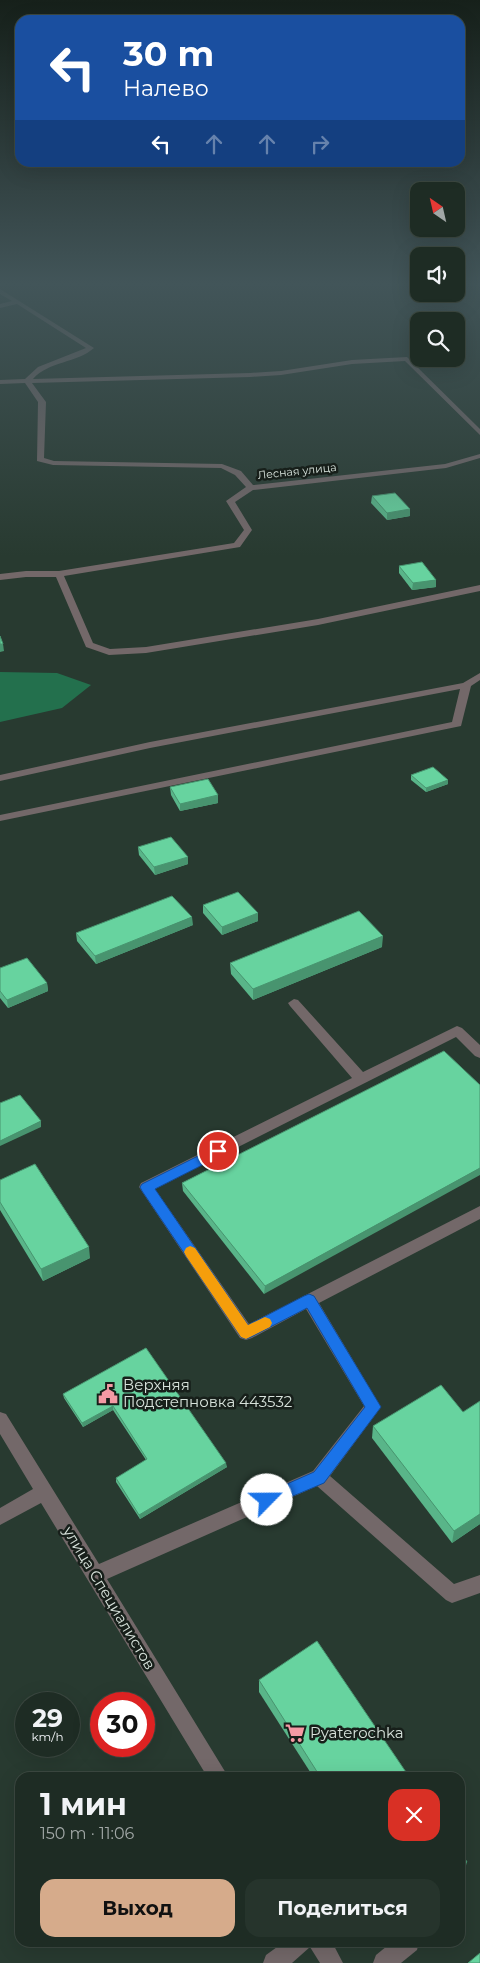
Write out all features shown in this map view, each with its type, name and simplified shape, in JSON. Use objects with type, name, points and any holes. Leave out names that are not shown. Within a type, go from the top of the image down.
[{"type":"street","points":[[27,381],[35,373]]},
{"type":"street","points":[[0,382],[284,373]]},
{"type":"street","points":[[420,373],[480,434]]},
{"type":"street","points":[[27,381],[42,402],[40,459],[53,463],[222,466],[238,474],[251,488]]},
{"type":"street","name":"Лесная улица","points":[[0,577],[26,574],[60,574],[238,545],[248,530],[230,500],[251,488],[446,466],[480,456]]},
{"type":"street","points":[[60,574],[90,645],[110,652],[146,650],[318,622],[480,588]]},
{"type":"street","points":[[0,778],[150,745],[466,685],[480,676]]},
{"type":"street","points":[[0,818],[457,724],[466,685]]},
{"type":"street","points":[[294,1003],[360,1080]]},
{"type":"street","points":[[480,1053],[457,1031],[146,1187],[246,1333],[480,1212]]},
{"type":"street","points":[[95,1575],[319,1478],[373,1407],[309,1300]]},
{"type":"street","name":"улица Специалистов","points":[[0,1419],[215,1772]]},
{"type":"street","points":[[319,1478],[452,1594],[480,1584]]},
{"type":"street","points":[[0,1517],[44,1492]]},
{"type":"street","points":[[274,1963],[295,1947]]},
{"type":"street","points":[[322,1947],[332,1963]]},
{"type":"street","points":[[384,1963],[402,1947]]},
{"type":"green space","points":[[0,672],[57,673],[91,685],[62,708],[0,722]]},
{"type":"building","points":[[395,493],[410,509],[387,513],[372,496]]},
{"type":"building","points":[[422,562],[436,580],[413,583],[399,566]]},
{"type":"building","points":[[433,767],[448,780],[426,788],[411,775]]},
{"type":"building","points":[[208,779],[218,795],[180,804],[170,787]]},
{"type":"building","points":[[171,837],[188,857],[154,867],[138,847]]},
{"type":"building","points":[[238,892],[258,913],[222,927],[203,905]]},
{"type":"building","points":[[172,896],[192,917],[95,956],[76,933]]},
{"type":"building","points":[[359,911],[383,936],[253,989],[230,963]]},
{"type":"building","points":[[27,958],[47,983],[7,1000],[0,991],[0,968]]},
{"type":"building","points":[[444,1051],[480,1085],[480,1168],[265,1286],[182,1183]]},
{"type":"building","points":[[20,1095],[41,1121],[0,1141],[0,1103]]},
{"type":"building","points":[[35,1164],[89,1247],[41,1269],[0,1202],[0,1180]]},
{"type":"building","points":[[146,1348],[226,1463],[139,1515],[116,1478],[147,1459],[113,1406],[82,1423],[63,1394]]},
{"type":"building","points":[[441,1385],[463,1412],[480,1401],[480,1514],[454,1531],[373,1426]]},
{"type":"building","points":[[317,1641],[406,1772],[317,1772],[259,1680]]},
{"type":"building","points":[[480,1953],[480,1963],[468,1963]]},
{"type":"slow traffic","points":[[190,1252],[246,1333],[265,1323]]},
{"type":"place","name":"Верхняя Подстепновка 443532","points":[[108,1394]]},
{"type":"place","name":"Pyaterochka","points":[[295,1733]]},
{"type":"route","points":[[218,1151],[146,1187],[246,1333],[309,1300],[373,1407],[319,1478],[267,1500]]}]
